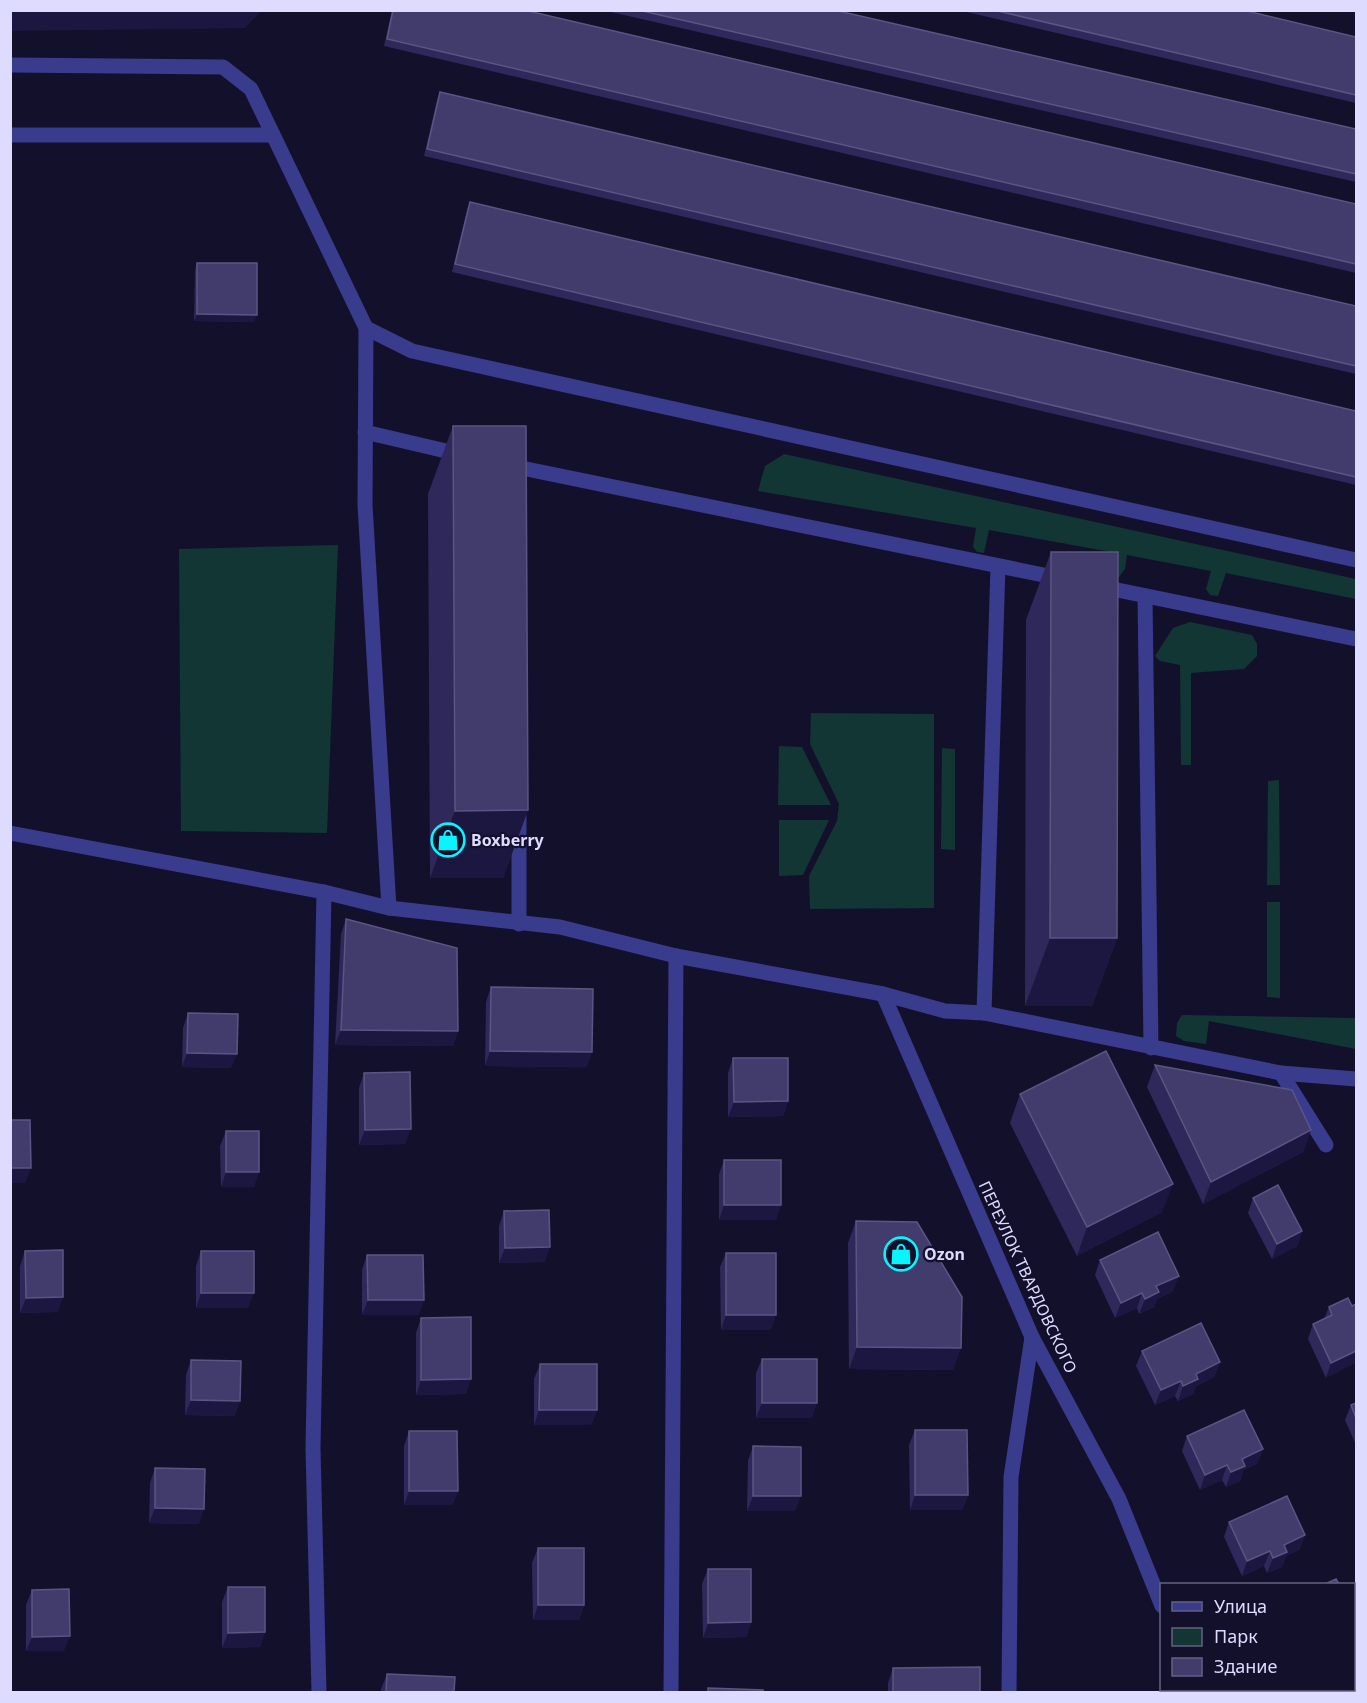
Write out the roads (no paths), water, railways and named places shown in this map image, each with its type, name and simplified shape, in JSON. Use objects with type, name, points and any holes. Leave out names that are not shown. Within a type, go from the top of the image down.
[{"type":"street","points":[[10,65],[223,67],[251,89],[366,328],[365,505],[389,908]]},
{"type":"street","points":[[10,135],[273,135]]},
{"type":"street","points":[[366,328],[412,351],[1356,560]]},
{"type":"street","points":[[365,432],[475,458]]},
{"type":"street","points":[[497,463],[519,474],[998,566],[1356,639]]},
{"type":"street","points":[[984,1013],[998,566]]},
{"type":"street","points":[[1145,596],[1151,1048]]},
{"type":"street","points":[[519,804],[519,924]]},
{"type":"street","points":[[10,833],[324,892],[389,908],[560,927],[676,956],[883,994],[945,1011],[984,1013],[1281,1073],[1356,1079]]},
{"type":"street","points":[[319,1692],[313,1448],[324,892]]},
{"type":"street","points":[[671,1692],[676,956]]},
{"type":"street","name":"ПЕРЕУЛОК ТВАРДОВСКОГО","points":[[883,994],[1032,1336],[1119,1499],[1160,1603]]},
{"type":"street","points":[[1281,1073],[1326,1145]]},
{"type":"street","points":[[1009,1692],[1011,1477],[1032,1336]]},
{"type":"place","name":"Boxberry","points":[[448,840]]},
{"type":"place","name":"Ozon","points":[[901,1254]]}]
